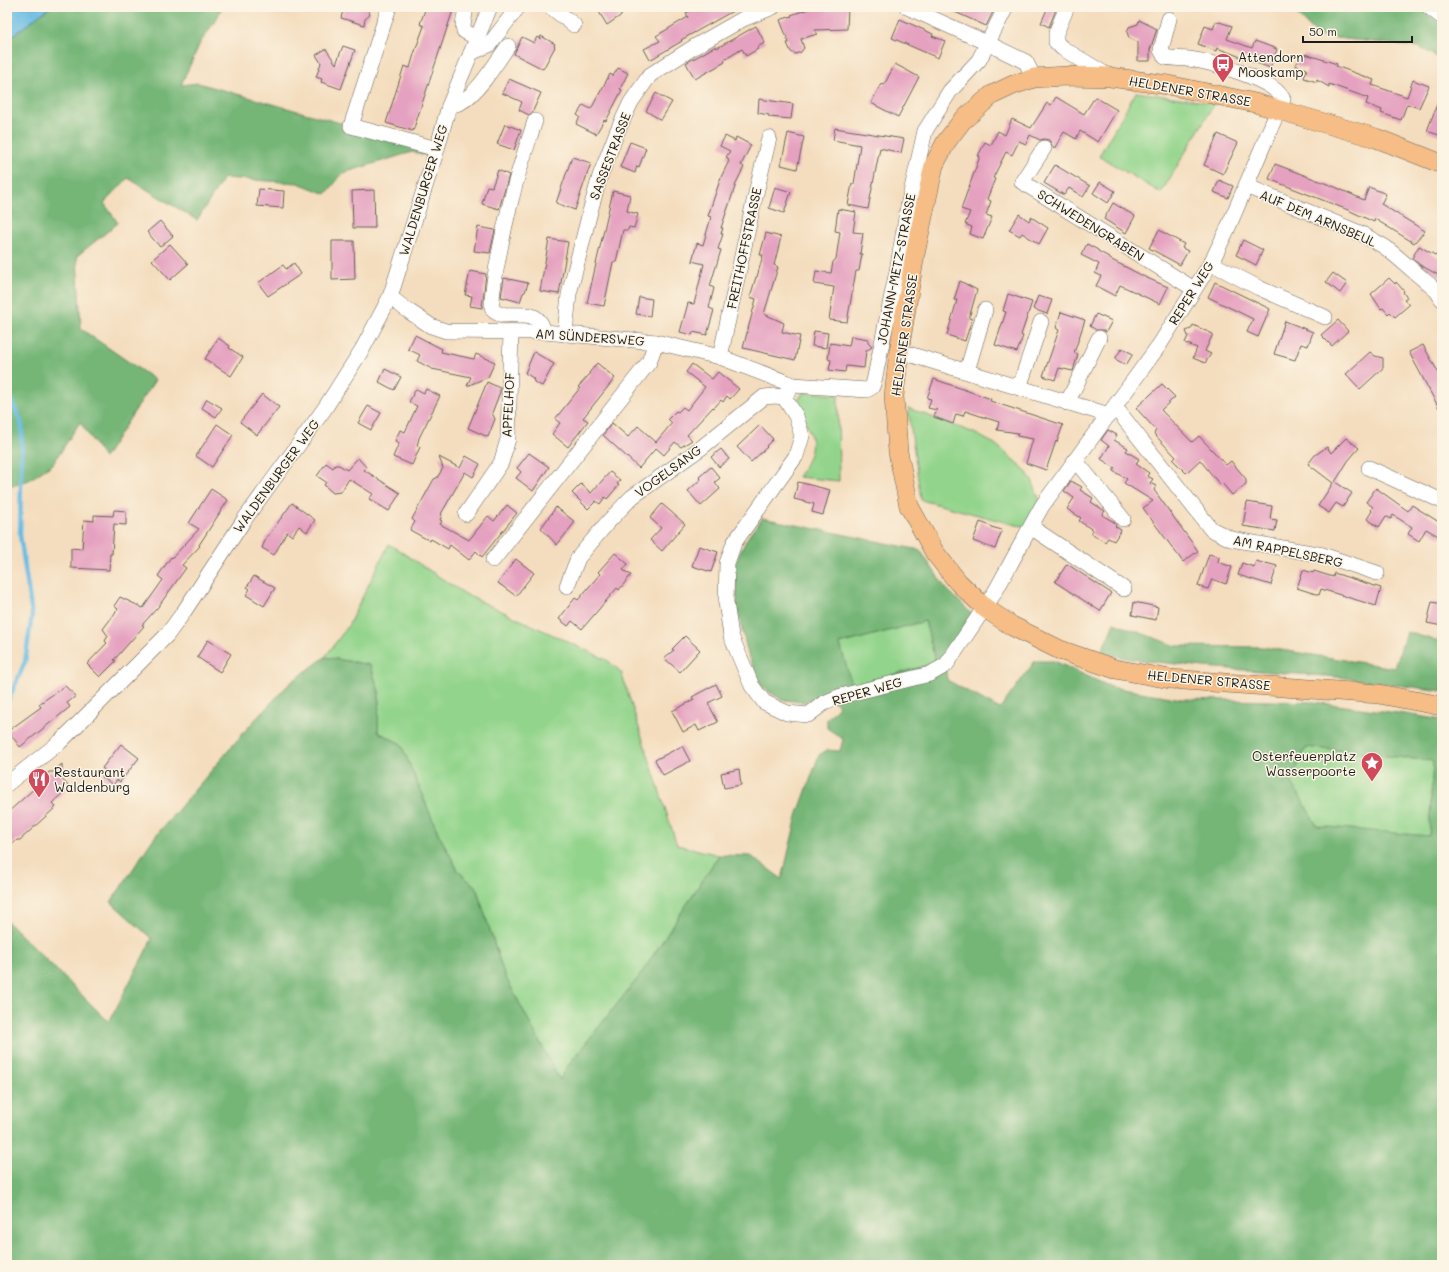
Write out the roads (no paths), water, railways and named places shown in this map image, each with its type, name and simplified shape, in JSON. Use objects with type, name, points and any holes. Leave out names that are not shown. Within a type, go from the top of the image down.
[{"type":"main road","name":"HELDENER STRASSE","points":[[1442,164],[1376,138],[1255,103],[1168,85],[1110,78],[1066,76],[1034,78],[1013,85],[992,95],[962,121],[946,142],[934,165],[915,254],[899,351],[894,396],[898,452],[909,506],[935,553],[958,582],[985,608],[1012,626],[1060,650],[1115,669],[1170,679],[1379,694],[1442,706]]},
{"type":"street","points":[[389,7],[351,126],[437,149]]},
{"type":"street","points":[[466,7],[463,25],[464,31],[477,38]]},
{"type":"street","name":"WALDENBURGER WEG","points":[[7,784],[60,742],[167,635],[244,520],[325,408],[363,348],[390,297],[437,149],[449,106],[490,7]]},
{"type":"street","points":[[471,53],[490,45],[518,7]]},
{"type":"street","points":[[551,7],[574,25]]},
{"type":"street","name":"SASSESTRASSE","points":[[565,334],[569,294],[600,176],[617,132],[631,102],[650,75],[694,47],[743,19],[773,7]]},
{"type":"street","points":[[907,7],[1026,62],[1034,78]]},
{"type":"street","points":[[987,43],[1006,7]]},
{"type":"street","points":[[1068,7],[1056,33],[1056,42],[1062,48],[1110,78]]},
{"type":"street","points":[[1429,7],[1442,17]]},
{"type":"street","name":"HELDENER STRASSE","points":[[1170,19],[1161,50],[1165,57],[1212,63],[1267,84],[1281,95],[1283,99],[1279,110]]},
{"type":"street","name":"JOHANN-METZ-STRASSE","points":[[792,385],[866,390],[872,387],[908,206],[925,131],[950,91],[979,60],[987,43]]},
{"type":"street","points":[[449,106],[460,103],[468,98],[508,46]]},
{"type":"street","name":"REPER WEG","points":[[784,397],[796,416],[802,436],[796,456],[734,543],[727,563],[726,602],[731,636],[752,686],[764,702],[787,713],[808,715],[824,703],[841,696],[930,674],[946,665],[995,592],[1042,506],[1160,344],[1211,262],[1227,230],[1279,110]]},
{"type":"street","points":[[534,121],[512,196],[493,288],[491,306],[498,314],[530,315],[539,320],[544,332]]},
{"type":"street","name":"FREITHOFFSTRASSE","points":[[720,358],[769,138]]},
{"type":"street","name":"SCHWEDENGRABEN","points":[[1044,148],[1022,182],[1194,289]]},
{"type":"street","name":"AUF DEM ARNSBEUL","points":[[1246,186],[1362,234],[1385,247],[1437,291],[1442,299]]},
{"type":"street","points":[[1211,262],[1259,288],[1325,317]]},
{"type":"street","name":"AM SÜNDERSWEG","points":[[390,297],[432,326],[446,331],[544,332],[656,342],[720,358],[792,385]]},
{"type":"street","points":[[967,372],[984,310]]},
{"type":"street","points":[[1019,388],[1041,322]]},
{"type":"street","name":"APFELHOF","points":[[466,514],[501,463],[508,439],[511,332]]},
{"type":"street","points":[[1067,402],[1099,338]]},
{"type":"street","points":[[493,560],[649,362],[656,342]]},
{"type":"street","points":[[899,351],[1067,402],[1112,411]]},
{"type":"street","points":[[784,397],[792,385]]},
{"type":"street","name":"VOGELSANG","points":[[567,586],[578,558],[608,522],[632,497],[701,448],[764,397],[784,397]]},
{"type":"street","name":"AM RAPPELSBERG","points":[[1112,411],[1211,529],[1231,539],[1323,555],[1377,573]]},
{"type":"street","points":[[1075,460],[1123,519]]},
{"type":"street","points":[[1369,468],[1442,501]]},
{"type":"street","points":[[1031,527],[1124,589]]},
{"type":"water","points":[[14,7],[50,7],[7,40],[7,12]]},
{"type":"waterway","points":[[7,703],[25,662],[32,615],[20,535],[22,425],[10,397]]},
{"type":"place","name":"Attendorn Mooskamp","points":[[1223,84]]},
{"type":"place","name":"Osterfeuerplatz Wasserpoorte","points":[[1372,782]]},
{"type":"place","name":"Restaurant Waldenburg","points":[[39,798]]}]
